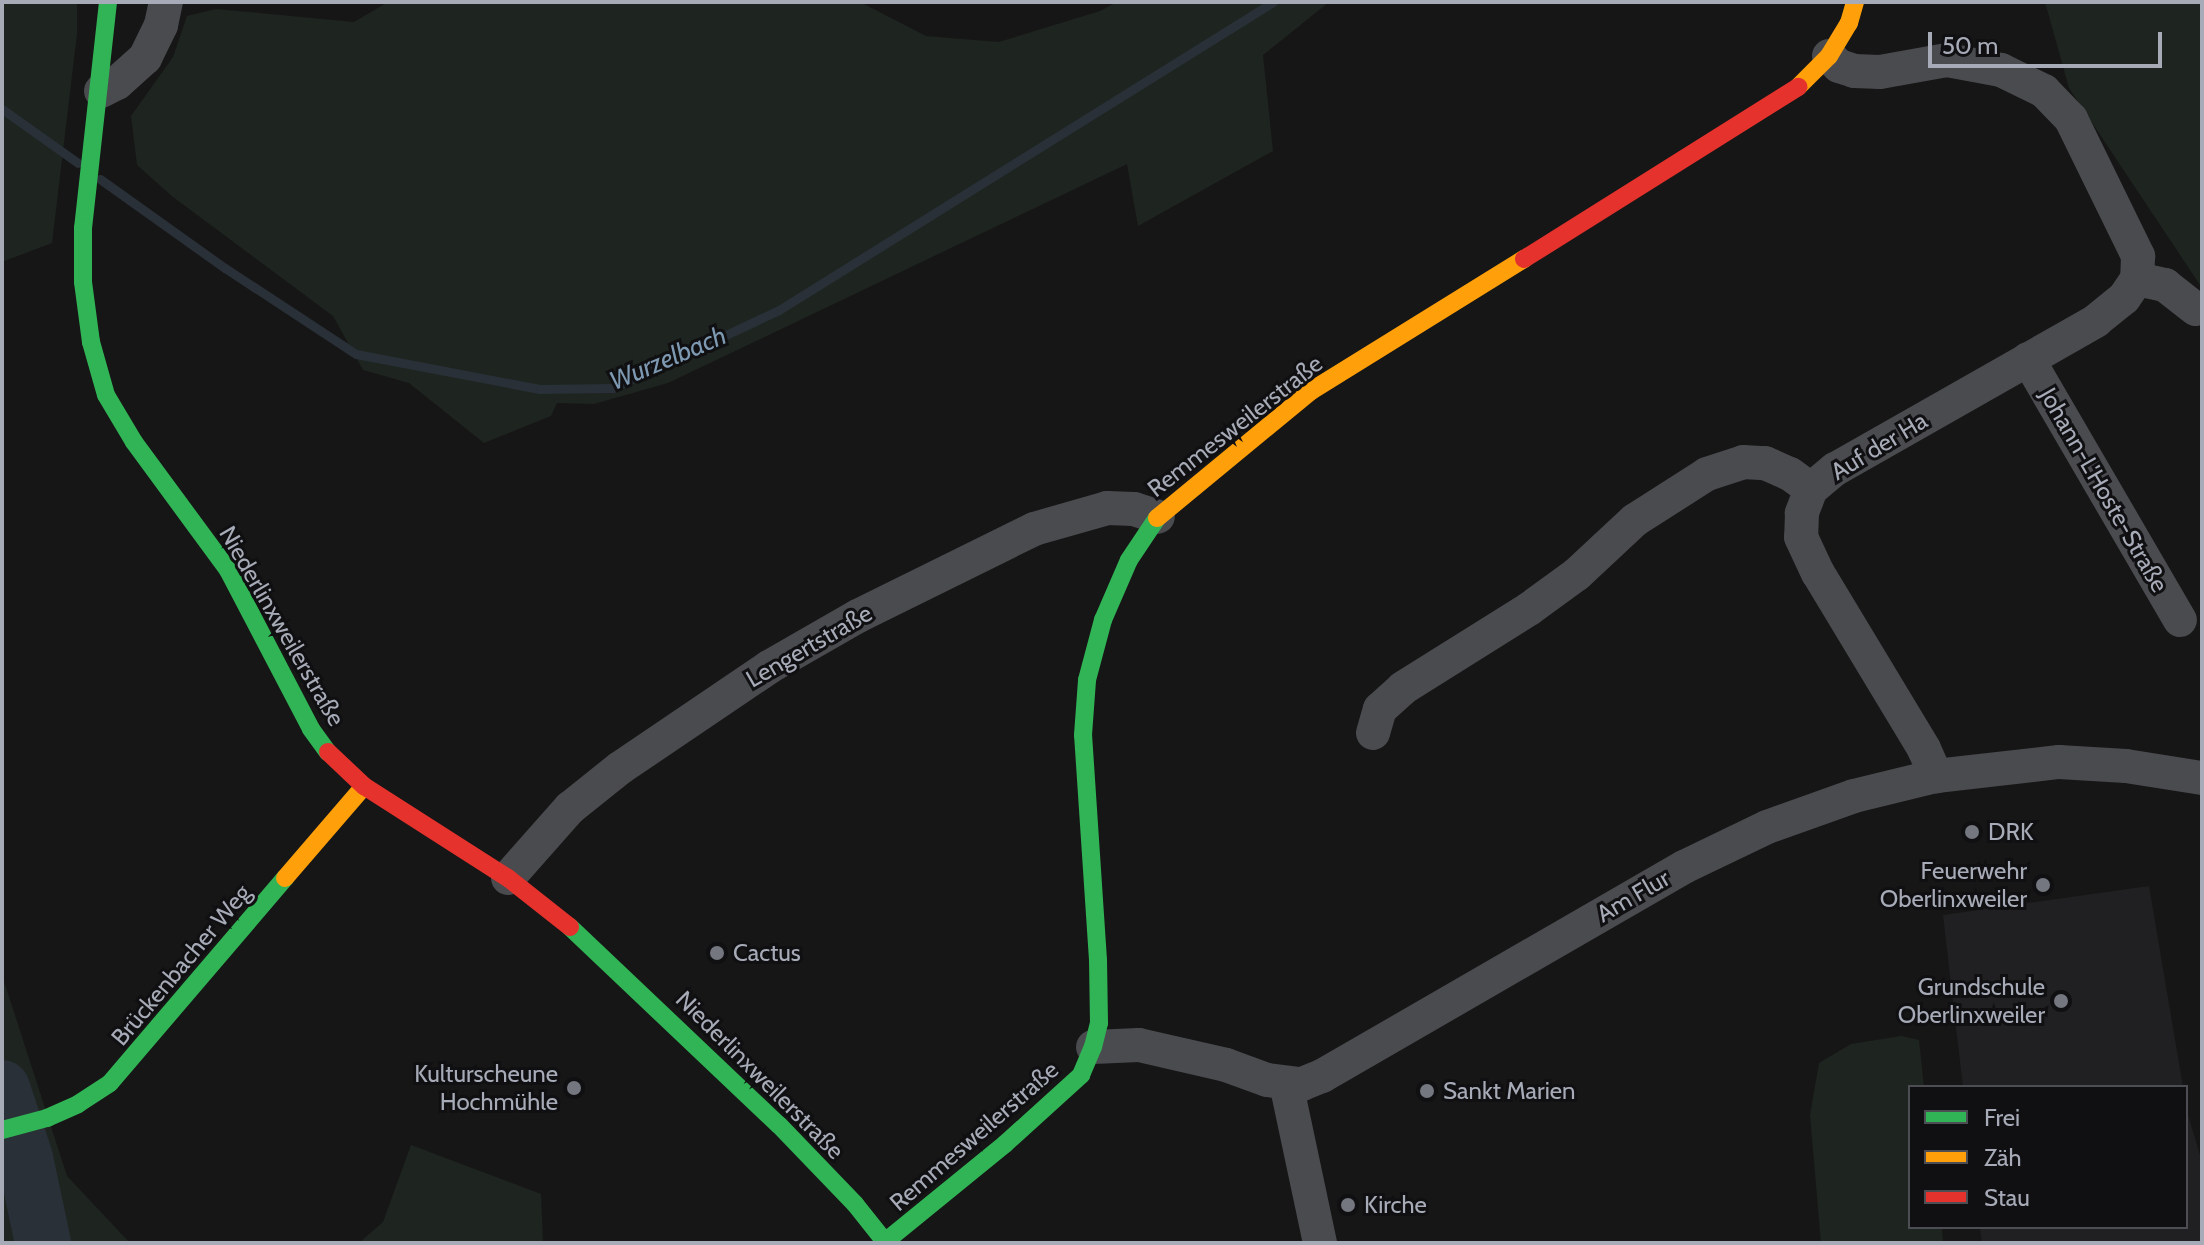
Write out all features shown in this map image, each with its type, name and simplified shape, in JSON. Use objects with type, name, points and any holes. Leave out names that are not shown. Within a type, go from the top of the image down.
[{"type":"main road","name":"Niederlinxweilerstraße","points":[[108,2],[101,91],[83,228],[83,282],[89,327],[106,395],[134,442],[228,570],[311,729],[330,755],[364,786],[508,878],[585,939],[779,1125],[886,1242]]},
{"type":"main road","name":"Remmesweilerstraße","points":[[886,1242],[1005,1144],[1081,1075],[1093,1047],[1099,1023],[1083,735],[1087,680],[1103,620],[1123,572],[1158,517],[1216,466],[1311,391],[1741,128],[1794,91],[1829,56],[1849,23],[1855,2]]},
{"type":"main road","name":"Brückenbacher Weg","points":[[2,1130],[47,1118],[78,1104],[110,1083],[364,786]]},
{"type":"street","points":[[101,91],[117,83],[145,58],[161,25],[166,2]]},
{"type":"street","points":[[1829,56],[1839,66],[1854,71],[1880,72],[1947,60],[2001,70],[2044,91],[2071,119],[2127,229],[2138,256],[2137,279],[2165,285],[2196,309]]},
{"type":"street","name":"Auf der Ha","points":[[1936,776],[1924,749],[1818,573],[1801,537],[1802,513],[1811,489],[1835,469],[2096,321],[2124,298],[2137,279]]},
{"type":"street","name":"Johann-L'Hoste-Straße","points":[[2028,359],[2180,620]]},
{"type":"street","points":[[1373,733],[1380,709],[1403,688],[1529,609],[1577,574],[1635,520],[1707,474],[1743,462],[1765,463],[1790,474],[1811,489]]},
{"type":"street","name":"Lengertstraße","points":[[508,878],[570,808],[620,768],[769,667],[858,616],[1034,529],[1107,508],[1134,509],[1158,517]]},
{"type":"street","name":"Am Flur","points":[[1093,1047],[1139,1045],[1286,1083],[1302,1084],[1322,1076],[1671,875],[1767,827],[1854,796],[1936,776],[2059,762],[2126,766],[2202,778]]},
{"type":"street","points":[[1286,1083],[1320,1243]]},
{"type":"shaded area","points":[[2,2],[77,2],[77,34],[52,243],[2,262]]},
{"type":"shaded area","points":[[388,2],[860,2],[926,36],[999,42],[1100,11],[1117,2],[1329,2],[1263,55],[1273,151],[1138,226],[1127,164],[668,383],[594,404],[557,403],[551,416],[484,443],[409,383],[363,370],[333,316],[173,197],[137,165],[131,116],[173,57],[187,16],[216,9],[354,22]]},
{"type":"shaded area","points":[[2045,2],[2202,2],[2202,288],[2069,88]]},
{"type":"shaded area","name":"Grundschule Oberlinxweiler","points":[[2149,886],[2183,1085],[1963,1085],[1943,915]]},
{"type":"shaded area","points":[[2,975],[67,1176],[130,1243],[2,1243]]},
{"type":"shaded area","points":[[1901,1036],[1919,1040],[1924,1085],[1908,1085],[1908,1229],[1942,1229],[1943,1243],[1821,1243],[1810,1115],[1819,1063],[1851,1044]]},
{"type":"shaded area","points":[[2188,1115],[2202,1162],[2202,1243],[1982,1243],[1980,1229],[2188,1229]]},
{"type":"shaded area","points":[[411,1145],[541,1194],[543,1243],[359,1243],[383,1222]]},
{"type":"waterway","name":"Wurzelbach","points":[[100,179],[225,268],[356,354],[540,389],[613,388],[779,310],[1273,2]]},
{"type":"waterway","name":"Wurzelbach","points":[[2,109],[78,163]]},
{"type":"waterway","points":[[2,1088],[25,1158],[43,1243]]},
{"type":"traffic: fast","points":[[108,2],[83,228],[83,282],[91,342],[106,395],[134,442],[228,570],[311,729],[328,752]]},
{"type":"traffic: fast","points":[[886,1241],[1005,1144],[1081,1075],[1093,1047],[1099,1023],[1098,960],[1083,735],[1087,680],[1103,620],[1129,560],[1157,518]]},
{"type":"traffic: fast","points":[[2,1130],[47,1118],[78,1104],[110,1083],[285,878]]},
{"type":"traffic: fast","points":[[570,927],[779,1125],[855,1204],[886,1243]]},
{"type":"traffic: slow","points":[[1798,87],[1829,56],[1849,23],[1855,2]]},
{"type":"traffic: slow","points":[[1157,518],[1311,391],[1524,259]]},
{"type":"traffic: slow","points":[[285,878],[364,786]]},
{"type":"traffic: jam","points":[[1524,259],[1798,87]]},
{"type":"traffic: jam","points":[[328,752],[364,786],[508,878],[570,927]]},
{"type":"place","name":"DRK","points":[[1972,832]]},
{"type":"place","name":"Feuerwehr Oberlinxweiler","points":[[2043,885]]},
{"type":"place","name":"Cactus","points":[[717,953]]},
{"type":"place","name":"Grundschule Oberlinxweiler","points":[[2061,1001]]},
{"type":"place","name":"Kulturscheune Hochmühle","points":[[574,1088]]},
{"type":"place","name":"Sankt Marien","points":[[1427,1091]]},
{"type":"place","name":"Kirche","points":[[1348,1205]]}]
